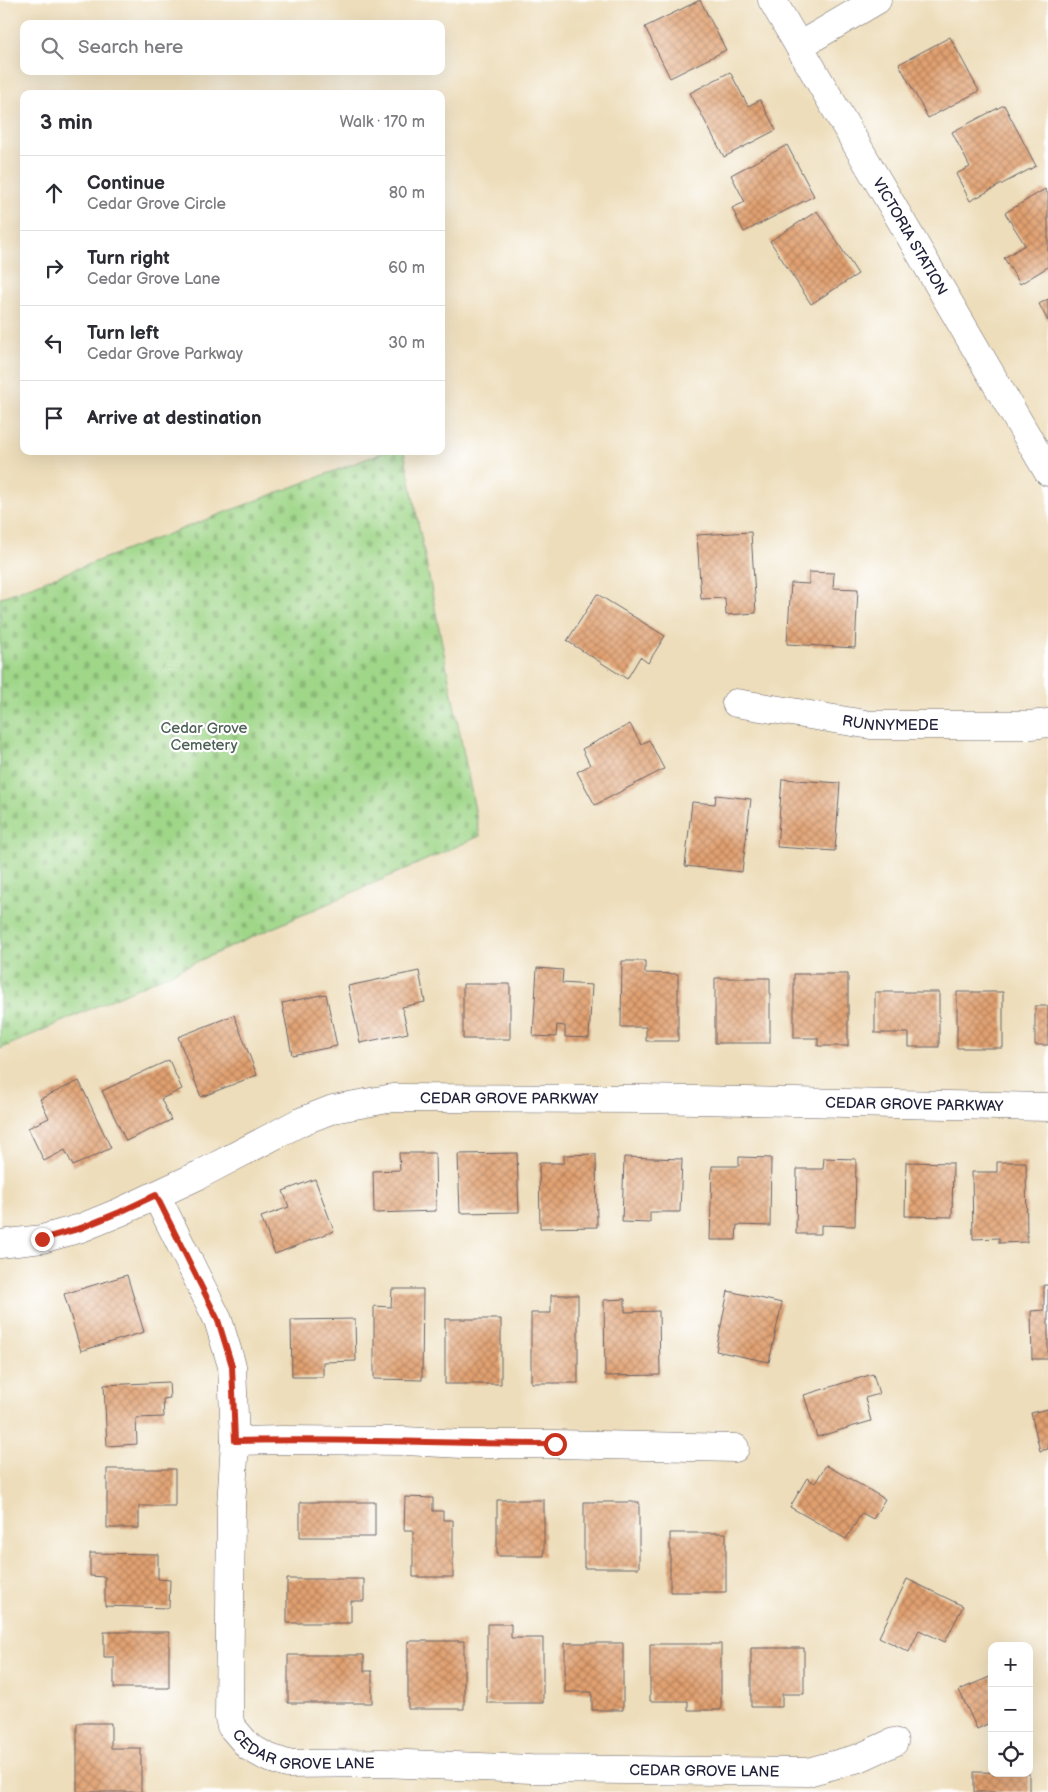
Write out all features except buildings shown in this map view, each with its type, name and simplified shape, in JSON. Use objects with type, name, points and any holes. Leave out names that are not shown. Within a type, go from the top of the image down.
[{"type":"street","name":"VICTORIA STATION","points":[[772,0],[1048,472]]},
{"type":"street","points":[[799,46],[877,0]]},
{"type":"street","name":"RUNNYMEDE","points":[[736,702],[871,725],[1031,725],[1048,723]]},
{"type":"street","name":"CEDAR GROVE PARKWAY","points":[[0,1244],[42,1239],[81,1228],[199,1175],[300,1122],[333,1109],[392,1098],[644,1099],[1048,1107]]},
{"type":"street","name":"CEDAR GROVE LANE","points":[[156,1195],[218,1320],[232,1366],[235,1441],[231,1507],[229,1718],[231,1726],[249,1747],[267,1757],[287,1764],[383,1763],[531,1769],[808,1772],[859,1758],[894,1742]]},
{"type":"street","points":[[235,1441],[405,1441],[462,1444],[735,1448]]},
{"type":"green space","name":"Cedar Grove Cemetery","points":[[376,455],[405,455],[480,836],[0,1049],[0,598]]},
{"type":"route","points":[[42,1239],[81,1228],[156,1195],[218,1320],[232,1366],[235,1441],[405,1441],[462,1444],[555,1444]]}]
